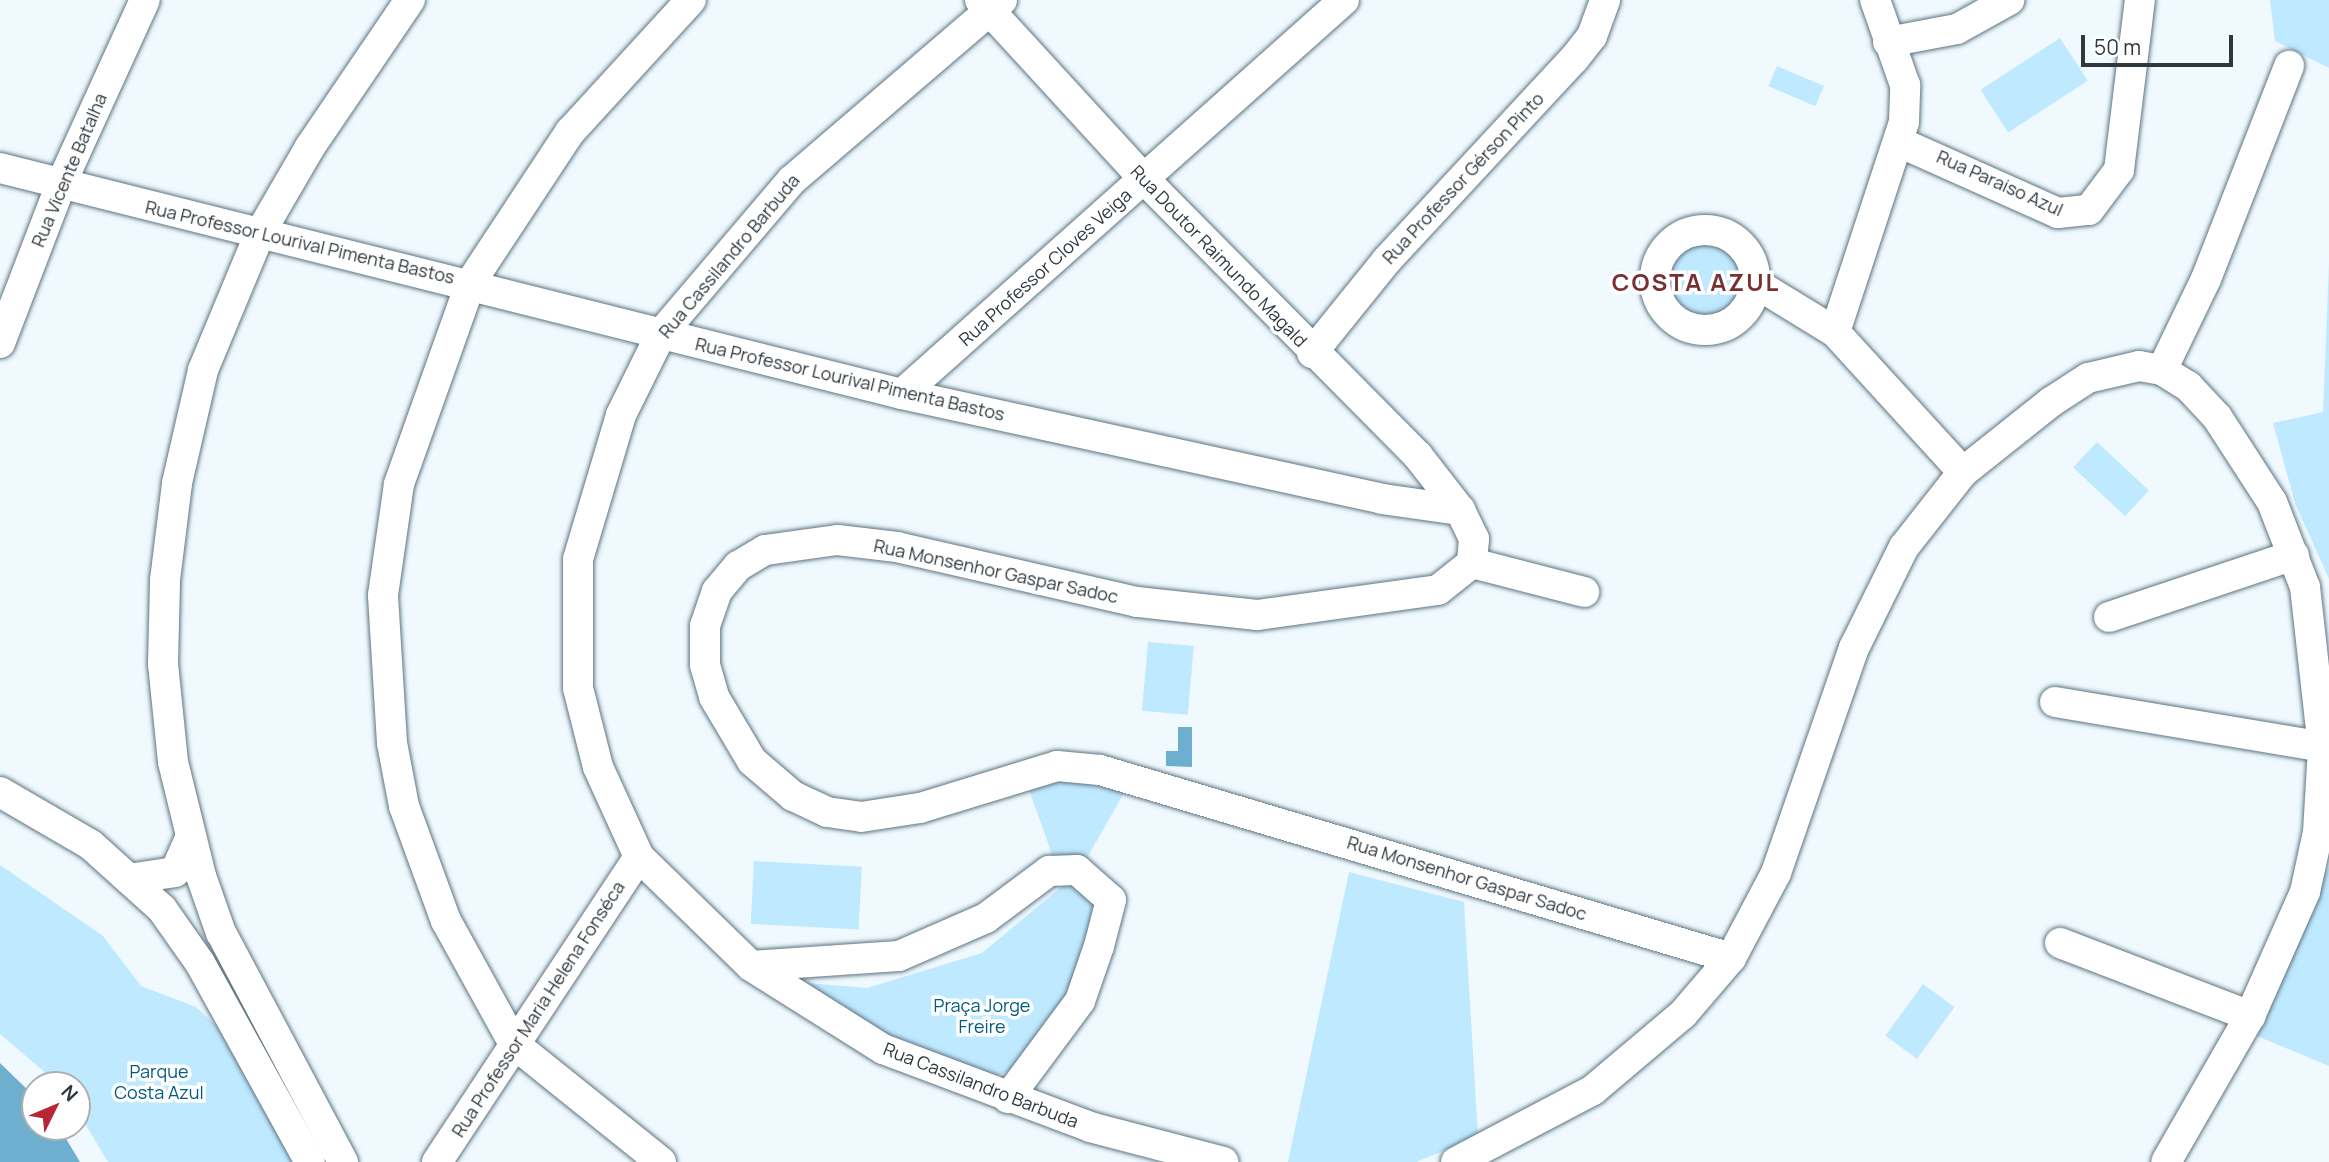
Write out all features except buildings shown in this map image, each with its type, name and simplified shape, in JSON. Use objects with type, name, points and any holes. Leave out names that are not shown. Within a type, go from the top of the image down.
[{"type":"street","name":"Rua Vicente Batalha","points":[[0,342],[61,184],[145,0]]},
{"type":"street","points":[[343,1162],[221,933],[190,839],[171,750],[165,580],[177,484],[203,370],[260,233],[310,147],[410,0]]},
{"type":"street","points":[[662,1162],[514,1044],[423,866],[404,806],[386,674],[383,595],[399,484],[471,282],[570,132],[691,0]]},
{"type":"street","name":"Rua Professor Cloves Veiga","points":[[902,394],[1344,0]]},
{"type":"street","name":"Rua Professor Gérson Pinto","points":[[1312,353],[1387,260],[1574,59],[1592,36],[1605,0]]},
{"type":"street","points":[[1835,332],[1899,142],[1905,85],[1875,0]]},
{"type":"street","points":[[1888,42],[1956,29],[2009,0]]},
{"type":"street","name":"Rua Paraiso Azul","points":[[1899,142],[2058,213],[2089,210],[2110,190],[2122,158],[2140,0]]},
{"type":"street","name":"Rua Doutor Raimundo Magald","points":[[991,3],[1144,179],[1312,353],[1418,456],[1460,510]]},
{"type":"street","name":"Rua Cassilandro Barbuda","points":[[991,3],[792,180],[661,334],[621,415],[597,484],[578,559],[573,622],[578,688],[598,767],[639,857],[751,967],[883,1049],[1008,1097],[1223,1162]]},
{"type":"street","points":[[2162,370],[2206,279],[2288,66]]},
{"type":"street","name":"Rua Professor Lourival Pimenta Bastos","points":[[0,168],[471,282],[661,334],[902,394],[1382,499],[1460,510]]},
{"type":"street","points":[[1755,283],[1835,332],[1963,472]]},
{"type":"street","points":[[1456,1162],[1593,1090],[1684,1014],[1731,958],[1776,873],[1854,648],[1904,547],[1963,472],[2051,402],[2116,368],[2162,370],[2217,417],[2255,473],[2294,555],[2316,646],[2326,748],[2318,832],[2305,892],[2250,1016],[2165,1162]]},
{"type":"street","points":[[1460,510],[1474,539],[1472,563],[1584,592]]},
{"type":"street","name":"Rua Monsenhor Gaspar Sadoc","points":[[1472,563],[1438,590],[1257,615],[1138,602],[897,547],[797,541],[738,566],[717,591],[705,626],[705,664],[714,696],[752,761],[793,796],[827,812],[891,816],[1036,771],[1079,766],[1731,958]]},
{"type":"street","points":[[2109,617],[2294,555]]},
{"type":"street","points":[[2055,702],[2326,748]]},
{"type":"street","points":[[0,792],[135,878],[200,963],[310,1162]]},
{"type":"street","points":[[135,878],[175,872],[190,839]]},
{"type":"street","name":"Rua Professor Maria Helena Fonséca","points":[[437,1162],[639,857]]},
{"type":"street","points":[[751,967],[899,956],[986,918],[1049,871],[1077,870],[1111,900],[1099,946],[1080,1001],[1008,1097]]},
{"type":"street","points":[[2060,943],[2250,1016]]},
{"type":"green space","points":[[2270,0],[2329,0],[2329,68],[2275,41]]},
{"type":"green space","points":[[2060,38],[2088,81],[2008,133],[1980,90]]},
{"type":"green space","points":[[1777,66],[1824,86],[1815,106],[1768,86]]},
{"type":"green space","points":[[1706,239],[1721,242],[1733,250],[1741,262],[1744,277],[1741,292],[1733,304],[1721,312],[1706,315],[1691,312],[1679,304],[1671,292],[1668,277],[1671,262],[1679,250],[1691,242]]},
{"type":"green space","points":[[2329,263],[2329,579],[2295,503],[2273,423],[2323,412]]},
{"type":"green space","points":[[2097,442],[2149,490],[2125,516],[2073,468]]},
{"type":"green space","points":[[1148,642],[1194,646],[1188,715],[1142,711]]},
{"type":"green space","points":[[1060,777],[1124,793],[1084,863],[1053,857],[1027,784]]},
{"type":"green space","points":[[754,861],[862,867],[859,930],[751,924]]},
{"type":"green space","name":"Parque Costa Azul","points":[[0,865],[103,936],[141,986],[196,1007],[221,1030],[296,1162],[108,1162],[91,1133],[91,1071],[44,1071],[0,1034]]},
{"type":"green space","points":[[2329,867],[2329,1066],[2257,1036],[2249,1022]]},
{"type":"green space","points":[[1349,872],[1464,902],[1478,1137],[1416,1162],[1288,1162]]},
{"type":"green space","name":"Praça Jorge Freire","points":[[1066,883],[1082,884],[1098,903],[1070,997],[1019,1067],[990,1078],[957,1070],[805,994],[807,983],[867,988],[982,953]]},
{"type":"green space","points":[[1923,984],[1955,1007],[1917,1059],[1885,1036]]},
{"type":"shaded area","points":[[1178,727],[1192,727],[1192,767],[1166,766],[1166,751],[1178,751]]},
{"type":"shaded area","points":[[0,1063],[21,1083],[21,1141],[67,1141],[80,1162],[0,1162]]},
{"type":"district","name":"COSTA AZUL","points":[[1696,282]]}]
